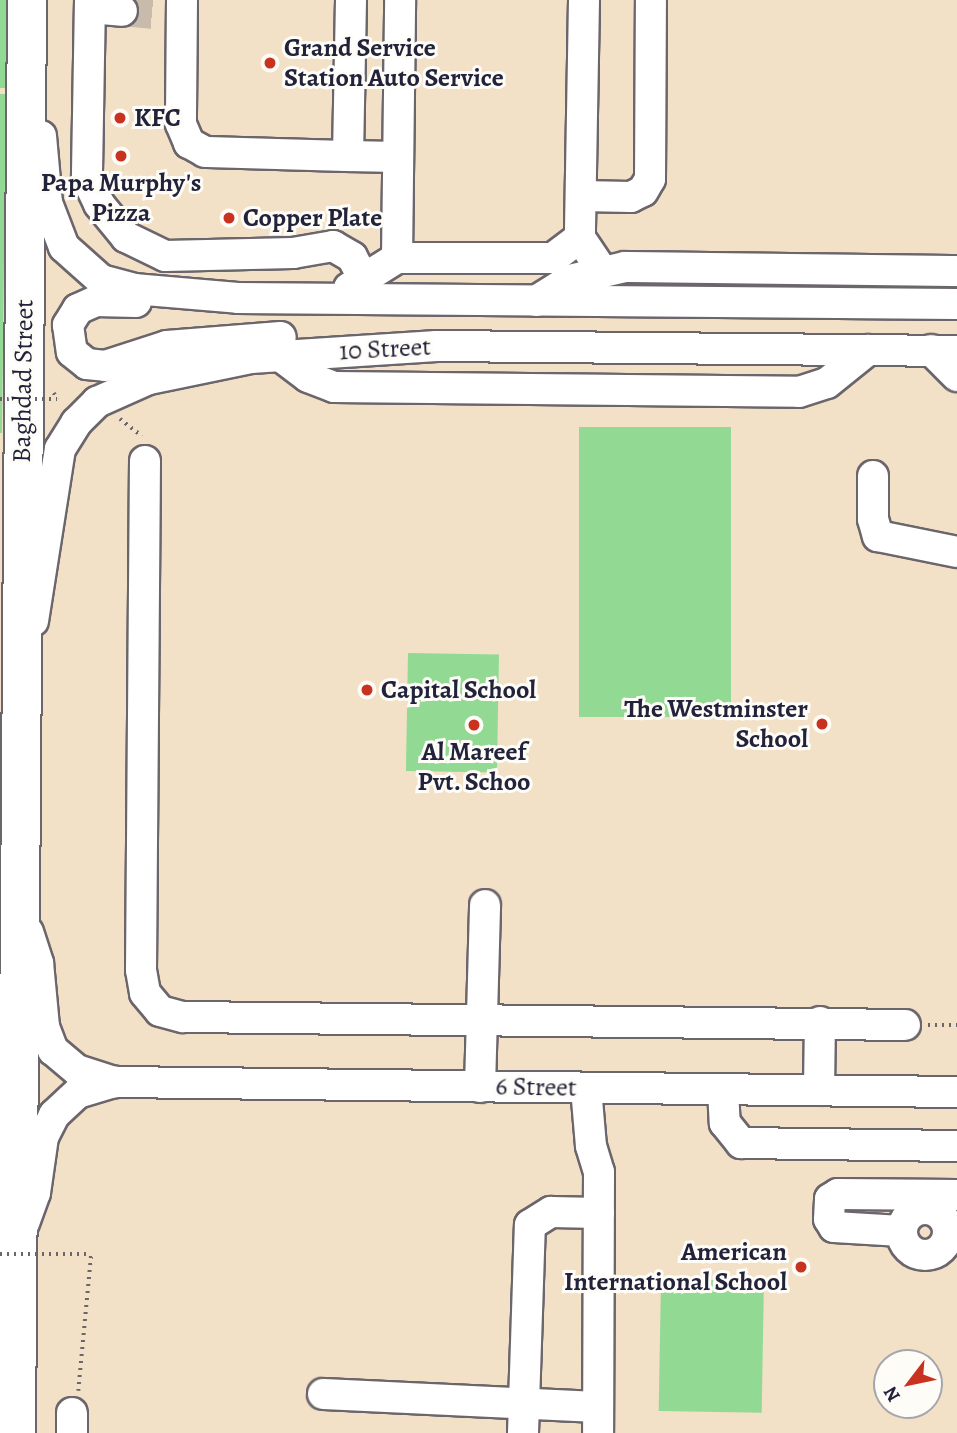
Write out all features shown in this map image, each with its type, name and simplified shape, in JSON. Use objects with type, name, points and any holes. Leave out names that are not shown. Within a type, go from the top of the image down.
[{"type":"main road","name":"Baghdad Street","points":[[16,1433],[8,1246],[19,916],[19,661],[27,0]]},
{"type":"street","points":[[348,156],[351,0]]},
{"type":"street","points":[[397,258],[400,0]]},
{"type":"street","points":[[584,0],[580,238],[601,269]]},
{"type":"street","points":[[581,196],[631,197],[643,191],[650,179],[651,0]]},
{"type":"street","points":[[122,11],[90,4],[88,179],[99,204],[127,237],[166,256],[293,253],[332,246],[352,257],[363,278]]},
{"type":"street","points":[[177,11],[181,124],[188,143],[205,152],[397,157]]},
{"type":"street","name":"10 Street","points":[[26,100],[42,142],[50,218],[74,260],[117,286],[238,298],[957,304]]},
{"type":"street","points":[[334,299],[397,258],[553,258],[580,238]]},
{"type":"street","points":[[537,301],[569,279],[601,269],[957,271]]},
{"type":"street","points":[[238,298],[87,303],[72,316],[68,344],[79,359],[96,366],[167,346],[240,338],[388,339],[438,345]]},
{"type":"street","name":"10 Street","points":[[19,661],[41,589],[56,463],[76,423],[97,402],[149,379],[279,355],[438,345],[944,351]]},
{"type":"street","points":[[279,355],[308,377],[334,387],[799,391],[827,383],[868,350]]},
{"type":"street","points":[[944,351],[957,376]]},
{"type":"street","points":[[145,461],[141,970],[145,993],[160,1011],[183,1017],[482,1018],[905,1025]]},
{"type":"street","points":[[873,476],[873,519],[878,536],[957,552]]},
{"type":"street","points":[[480,1087],[485,905]]},
{"type":"street","name":"6 Street","points":[[19,916],[36,955],[44,1027],[53,1049],[77,1070],[115,1082],[957,1092]]},
{"type":"street","points":[[819,1090],[820,1022]]},
{"type":"street","name":"6 Street","points":[[8,1246],[35,1193],[43,1137],[54,1115],[78,1093],[115,1082]]},
{"type":"street","points":[[323,1394],[523,1419],[598,1420],[599,1172],[606,1149],[598,1088]]},
{"type":"street","points":[[723,1090],[725,1123],[741,1143],[957,1146]]},
{"type":"street","points":[[901,1231],[908,1248],[925,1255],[942,1248],[953,1231],[928,1201],[925,1145]]},
{"type":"street","points":[[901,1231],[834,1227],[829,1219],[830,1199],[838,1194],[928,1201],[957,1195]]},
{"type":"street","points":[[901,1231],[913,1211],[928,1201]]},
{"type":"street","points":[[523,1419],[530,1226],[551,1212],[599,1213]]},
{"type":"path","points":[[0,399],[57,399]]},
{"type":"path","points":[[8,1246],[91,1254],[82,1374],[72,1423]]},
{"type":"green space","points":[[0,0],[7,0],[6,88],[0,88]]},
{"type":"green space","points":[[0,94],[6,94],[2,433],[0,433]]},
{"type":"green space","points":[[579,427],[731,427],[731,717],[579,717]]},
{"type":"green space","points":[[408,653],[499,655],[497,773],[406,771]]},
{"type":"green space","points":[[661,1279],[764,1281],[762,1413],[659,1411]]},
{"type":"tunnel","points":[[122,11],[166,15]]},
{"type":"place","name":"Grand Service Station Auto Service","points":[[270,63]]},
{"type":"place","name":"KFC","points":[[120,118]]},
{"type":"place","name":"Papa Murphy's Pizza","points":[[121,156]]},
{"type":"place","name":"Copper Plate","points":[[229,218]]},
{"type":"place","name":"Capital School","points":[[367,690]]},
{"type":"place","name":"The Westminster School","points":[[822,724]]},
{"type":"place","name":"Al Mareef Pvt. Schoo","points":[[474,725]]},
{"type":"place","name":"American International School","points":[[801,1267]]}]
